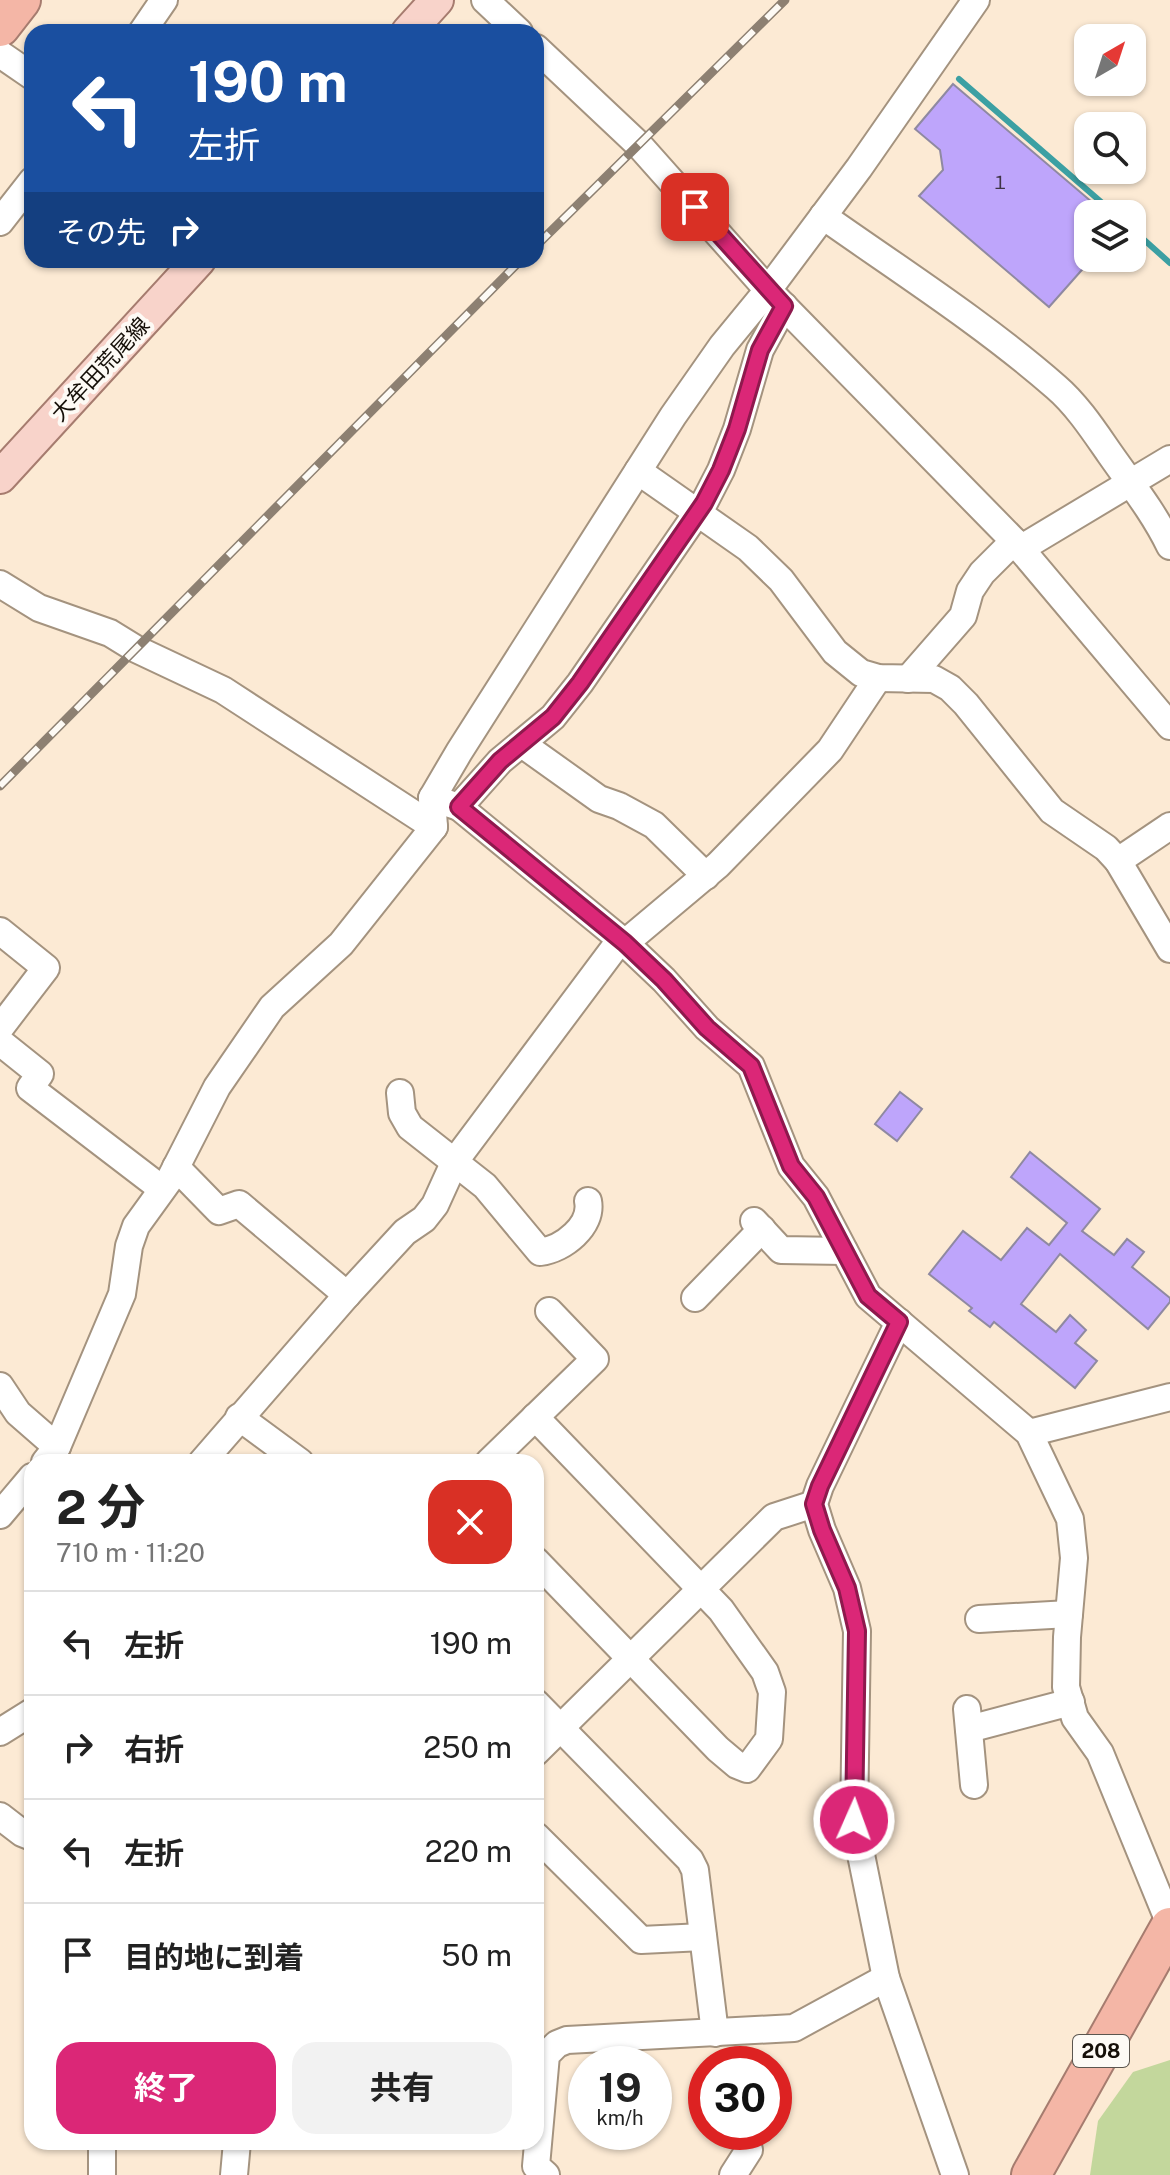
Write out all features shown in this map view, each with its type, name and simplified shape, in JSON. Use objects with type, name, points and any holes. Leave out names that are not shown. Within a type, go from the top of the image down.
[{"type":"highway","points":[[0,27],[21,0]]},
{"type":"highway","name":"208","points":[[1031,2175],[1167,1941]]},
{"type":"main road","points":[[415,24],[437,0]]},
{"type":"main road","name":"大牟田荒尾線","points":[[0,477],[192,268]]},
{"type":"street","points":[[148,24],[164,0]]},
{"type":"street","points":[[485,0],[510,24]]},
{"type":"street","points":[[459,807],[500,761],[553,717],[699,512],[721,470],[737,429],[776,298],[823,216],[976,0]]},
{"type":"street","points":[[0,54],[24,70]]},
{"type":"street","points":[[544,56],[639,145],[776,298],[1017,545],[1170,726]]},
{"type":"street","points":[[0,222],[24,191]]},
{"type":"street","points":[[823,216],[1000,343],[1058,389],[1130,482],[1170,546]]},
{"type":"street","points":[[59,1454],[122,1294],[129,1246],[136,1226],[169,1178],[217,1087],[272,1007],[341,944],[434,827],[432,798],[638,471],[722,346],[776,298]]},
{"type":"street","points":[[908,679],[963,616],[970,591],[982,573],[1017,545],[1170,459]]},
{"type":"street","points":[[638,471],[748,548],[781,580],[835,652],[861,673],[878,678],[934,679],[950,688],[1052,811],[1106,848],[1118,861],[1170,949]]},
{"type":"street","points":[[0,584],[39,608],[110,633],[136,649],[223,690],[434,827]]},
{"type":"street","points":[[209,1454],[347,1295],[405,1232],[424,1219],[435,1205],[455,1161],[623,941],[706,876],[830,750],[878,678]]},
{"type":"street","points":[[522,744],[599,799],[654,825],[706,876]]},
{"type":"street","points":[[432,798],[459,807],[623,941],[664,980],[707,1028],[751,1066],[791,1166],[816,1197],[868,1296],[1029,1433],[1070,1519],[1074,1558],[1066,1687],[1075,1718],[1100,1753],[1167,1941]]},
{"type":"street","points":[[1118,861],[1170,826]]},
{"type":"street","points":[[0,931],[46,968],[0,1028]]},
{"type":"street","points":[[0,1042],[40,1074],[30,1088],[219,1211],[239,1204],[347,1295]]},
{"type":"street","points":[[400,1093],[402,1113],[410,1127],[485,1186],[540,1252],[553,1250],[585,1224],[590,1212],[588,1201]]},
{"type":"street","points":[[695,1298],[758,1225],[781,1250],[844,1251]]},
{"type":"street","points":[[497,1454],[595,1359],[549,1311]]},
{"type":"street","points":[[899,1322],[814,1504],[847,1588],[857,1631],[854,1820],[886,1978],[955,2175]]},
{"type":"street","points":[[0,1386],[18,1413],[54,1454]]},
{"type":"street","points":[[1029,1433],[1170,1397]]},
{"type":"street","points":[[239,1417],[289,1454]]},
{"type":"street","points":[[535,1417],[721,1610],[765,1672],[772,1692],[769,1739],[747,1769],[718,1749],[544,1569]]},
{"type":"street","points":[[0,1515],[24,1486]]},
{"type":"street","points":[[544,1744],[774,1517],[814,1504]]},
{"type":"street","points":[[979,1619],[1069,1614]]},
{"type":"street","points":[[974,1785],[968,1719],[1071,1702]]},
{"type":"street","points":[[544,1711],[690,1860],[695,1870],[715,2033]]},
{"type":"street","points":[[0,1732],[24,1717]]},
{"type":"street","points":[[0,1816],[24,1832]]},
{"type":"street","points":[[544,1845],[641,1940],[703,1937]]},
{"type":"street","points":[[544,2081],[547,2042],[794,2028],[886,1978]]},
{"type":"street","points":[[102,2150],[102,2175]]},
{"type":"street","points":[[234,2175],[236,2150]]},
{"type":"street","points":[[537,2172],[539,2150]]},
{"type":"street","points":[[733,2175],[749,2150]]},
{"type":"green space","points":[[1170,2060],[1170,2175],[1090,2175],[1098,2121],[1133,2072]]},
{"type":"building","points":[[953,84],[1090,200],[1074,200],[1074,272],[1080,272],[1049,307],[919,196],[943,170],[940,150],[915,129]]},
{"type":"building","points":[[900,1092],[922,1109],[897,1141],[875,1124]]},
{"type":"building","points":[[1030,1152],[1100,1209],[1082,1231],[1114,1255],[1127,1239],[1144,1252],[1132,1267],[1170,1298],[1148,1329],[1060,1254],[1021,1304],[1056,1332],[1070,1315],[1086,1330],[1075,1343],[1097,1361],[1075,1388],[994,1322],[990,1327],[969,1311],[972,1308],[929,1274],[963,1231],[1001,1260],[1027,1228],[1049,1245],[1067,1223],[1011,1177]]},
{"type":"waterway","points":[[959,79],[1099,200]]},
{"type":"waterway","points":[[1146,242],[1170,263]]},
{"type":"railway","points":[[544,238],[785,0]]},
{"type":"railway","points":[[0,786],[513,268]]},
{"type":"route","points":[[695,207],[784,306],[760,350],[737,429],[721,470],[699,512],[625,614],[580,683],[553,717],[500,761],[459,807],[625,943],[707,1028],[751,1066],[791,1166],[816,1197],[868,1296],[899,1322],[814,1504],[847,1588],[857,1631],[854,1820]]}]
